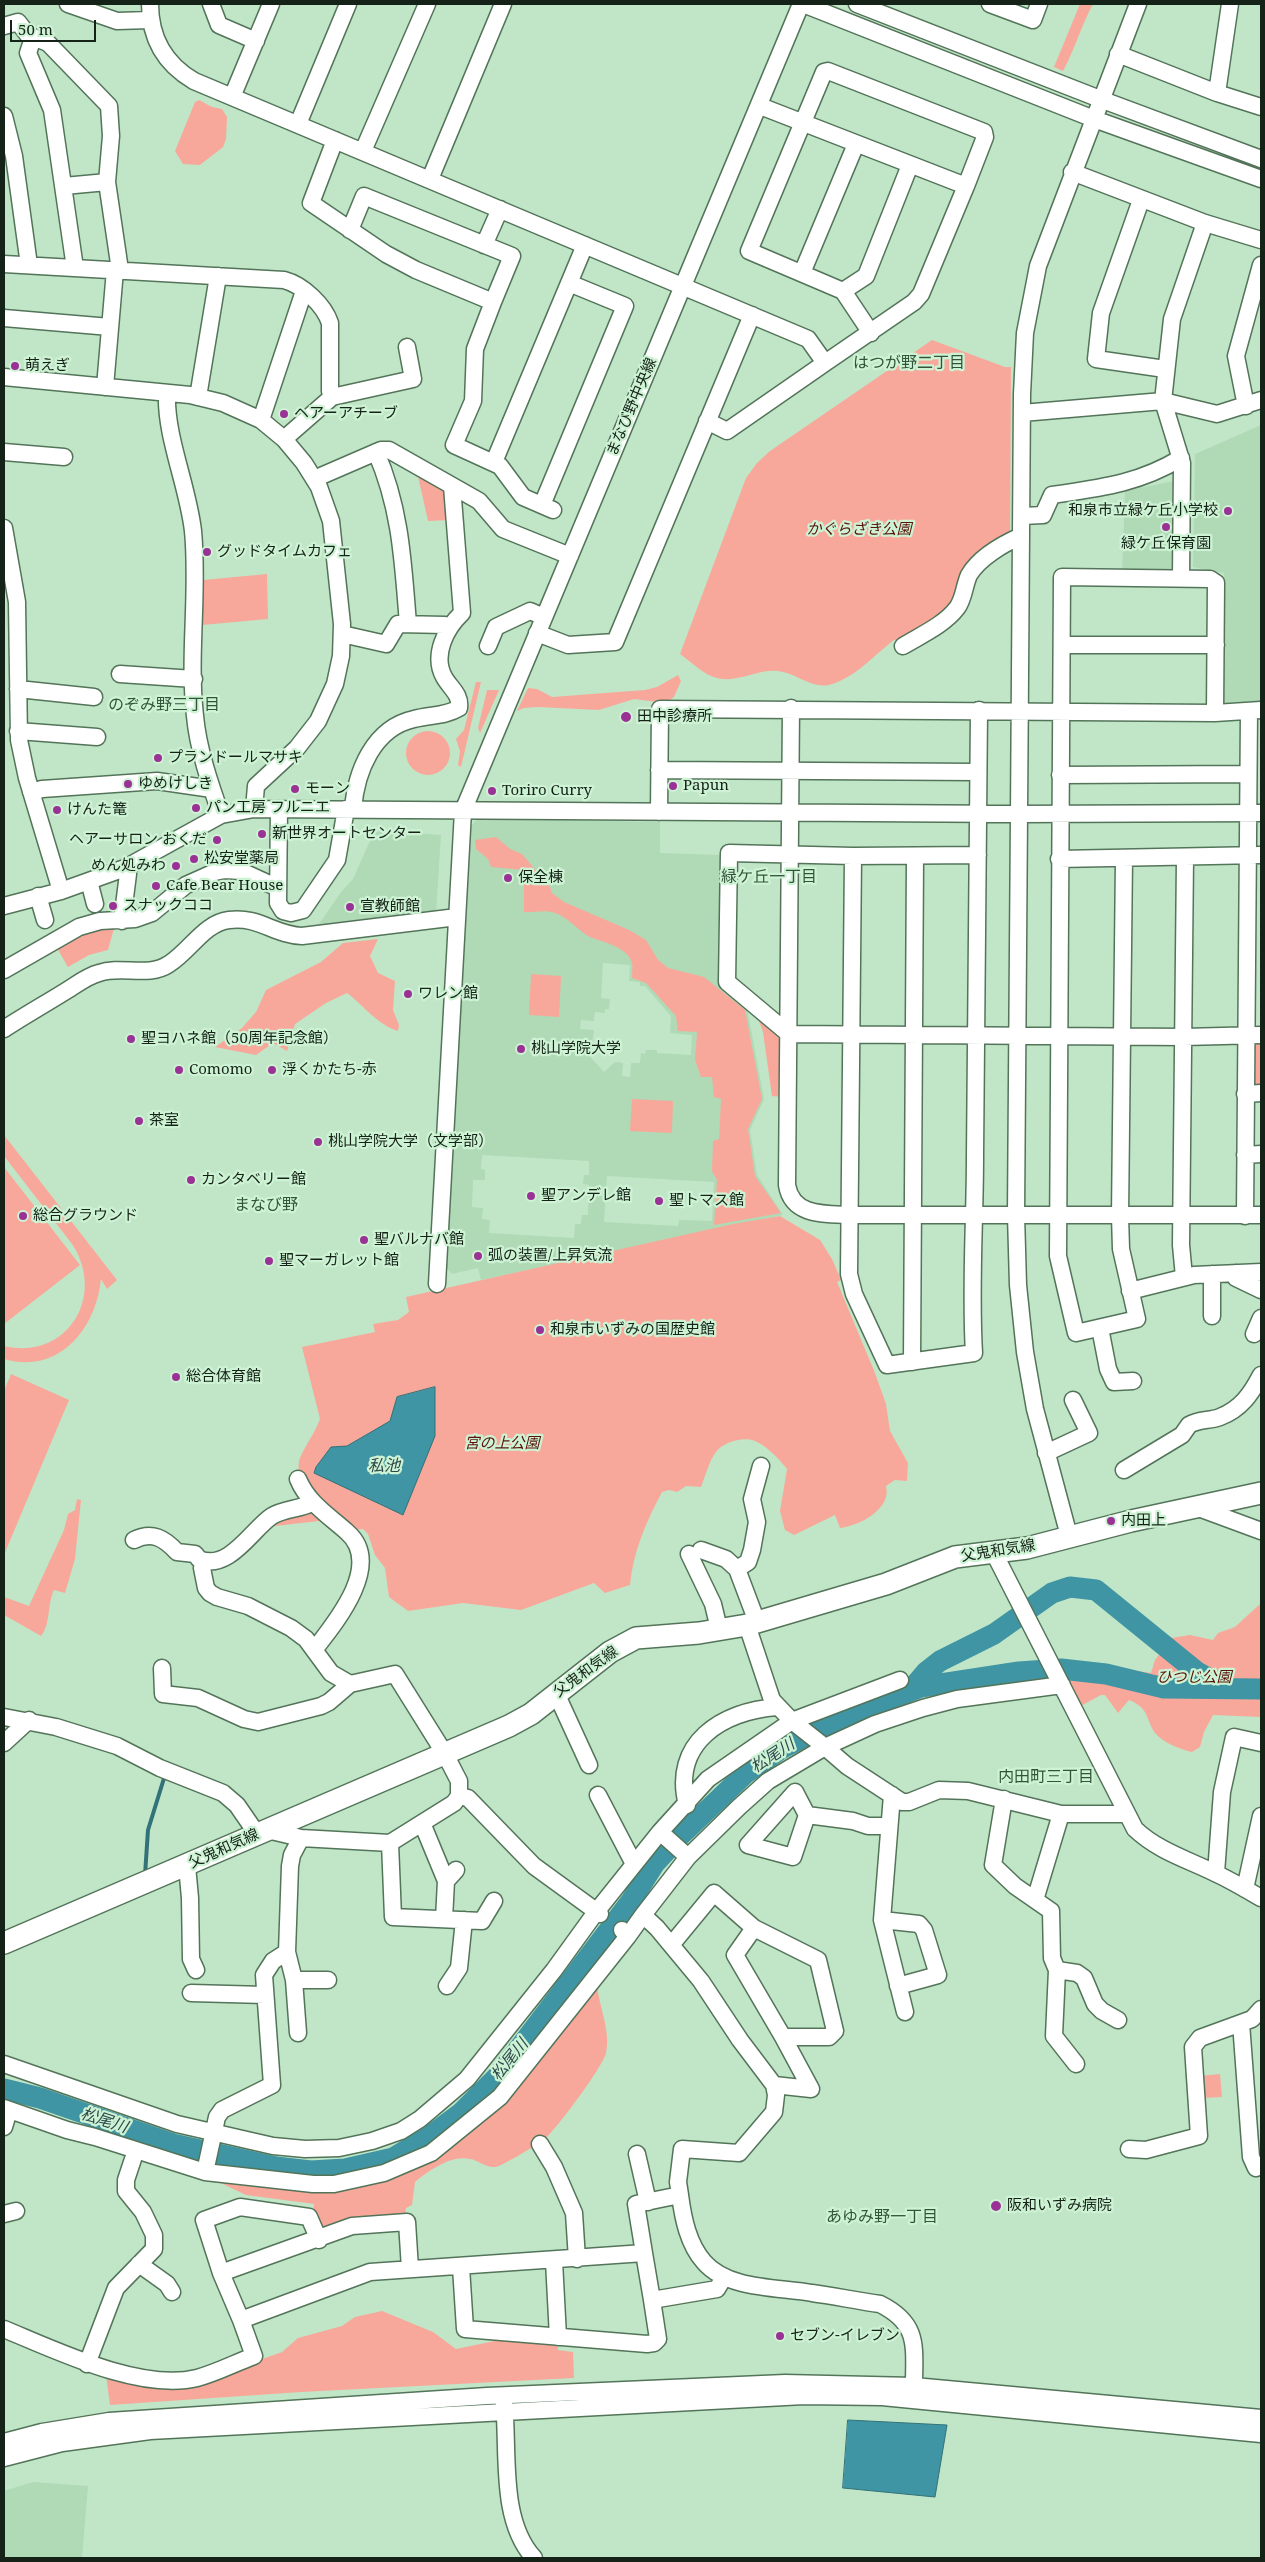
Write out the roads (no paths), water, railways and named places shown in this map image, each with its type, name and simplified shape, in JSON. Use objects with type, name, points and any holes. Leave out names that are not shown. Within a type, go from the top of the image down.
[{"type":"main road","name":"父鬼和気線","points":[[4,1943],[187,1866],[509,1726],[531,1714],[610,1652],[636,1638],[719,1629],[752,1623],[886,1584],[955,1557],[1027,1548],[1069,1536],[1261,1493]]},
{"type":"street","points":[[68,4],[107,10],[117,21],[150,20]]},
{"type":"street","points":[[150,4],[150,20],[156,41],[174,67],[194,81],[808,338],[825,363]]},
{"type":"street","points":[[211,4],[219,25],[256,41]]},
{"type":"street","points":[[232,97],[271,4]]},
{"type":"street","points":[[298,124],[348,4]]},
{"type":"street","points":[[363,151],[427,4]]},
{"type":"street","points":[[430,179],[504,4]]},
{"type":"street","points":[[802,4],[1094,119],[1261,179]]},
{"type":"street","name":"まなび野中央線","points":[[437,1284],[463,811],[802,4]]},
{"type":"street","points":[[858,4],[1100,99],[1261,159]]},
{"type":"street","points":[[990,4],[1033,20],[1039,4]]},
{"type":"street","points":[[1069,1536],[1035,1409],[1025,1352],[1018,1284],[1016,1215],[1023,354],[1032,288],[1046,241],[1138,4]]},
{"type":"street","points":[[1217,93],[1230,4]]},
{"type":"street","points":[[4,26],[18,22],[28,35],[48,43],[109,106],[111,136],[107,182],[118,270],[104,387]]},
{"type":"street","points":[[33,38],[28,53],[52,110],[75,268]]},
{"type":"street","points":[[1118,54],[1217,93],[1261,108]]},
{"type":"street","points":[[708,421],[727,430],[870,333],[914,302],[921,294],[985,137],[984,132],[828,71],[824,72],[749,251],[843,292],[870,333]]},
{"type":"street","points":[[760,106],[966,186]]},
{"type":"street","points":[[4,116],[14,156],[29,265]]},
{"type":"street","points":[[335,140],[311,203],[350,230],[416,270],[493,302]]},
{"type":"street","points":[[802,273],[856,144]]},
{"type":"street","points":[[843,292],[866,276],[910,165]]},
{"type":"street","points":[[1072,172],[1205,223],[1261,240]]},
{"type":"street","points":[[64,186],[107,182]]},
{"type":"street","points":[[350,230],[364,196],[512,256],[475,348],[473,401],[454,446],[494,462],[500,466],[523,497],[548,507],[625,306],[569,283]]},
{"type":"street","points":[[1142,200],[1101,313],[1096,359],[1166,368]]},
{"type":"street","points":[[484,246],[500,209]]},
{"type":"street","points":[[1180,578],[1181,458],[1163,401],[1172,319],[1205,223]]},
{"type":"street","points":[[494,462],[585,245]]},
{"type":"street","points":[[4,264],[284,280],[304,291],[321,307],[330,323],[330,390],[332,397]]},
{"type":"street","points":[[1022,413],[1163,401],[1217,414],[1254,403],[1236,356],[1261,265]]},
{"type":"street","points":[[198,397],[218,276]]},
{"type":"street","points":[[261,420],[304,291]]},
{"type":"street","points":[[537,632],[568,645],[615,642],[752,315]]},
{"type":"street","points":[[4,318],[110,327]]},
{"type":"street","points":[[284,439],[332,397],[413,379],[407,347]]},
{"type":"street","points":[[4,377],[167,393],[198,397],[223,403],[261,420],[284,439],[314,479],[330,521],[342,634],[338,675],[328,704],[306,740],[256,786],[254,809]]},
{"type":"street","points":[[167,393],[168,419],[187,494],[193,531],[196,730],[221,815]]},
{"type":"street","points":[[4,452],[38,449],[64,457]]},
{"type":"street","points":[[314,479],[385,449],[395,452],[484,504],[503,529],[570,556]]},
{"type":"street","points":[[376,452],[390,484],[398,517],[408,624]]},
{"type":"street","points":[[1022,516],[1043,516],[1052,495],[1118,486],[1167,466],[1181,458]]},
{"type":"street","points":[[279,809],[278,888],[280,908],[287,913],[303,910],[337,860],[359,775],[371,750],[384,735],[412,719],[446,713],[459,708],[456,693],[443,676],[441,668],[441,649],[448,628],[462,613],[452,486]]},
{"type":"street","points":[[4,528],[13,570],[11,629],[18,689],[18,731],[23,762],[61,891]]},
{"type":"street","points":[[903,646],[937,626],[961,603],[968,577],[978,563],[1011,540],[1021,536]]},
{"type":"street","points":[[1124,858],[1120,1216],[1121,1249],[1137,1319],[1076,1333],[1058,1256],[1062,577],[1210,579],[1216,583],[1215,712]]},
{"type":"street","points":[[488,646],[496,627],[530,611],[544,617]]},
{"type":"street","points":[[342,634],[386,644],[398,624],[445,625],[448,628]]},
{"type":"street","points":[[1062,644],[1216,645]]},
{"type":"street","points":[[120,674],[145,670],[194,679]]},
{"type":"street","points":[[18,689],[73,689],[94,697]]},
{"type":"street","points":[[791,708],[788,1194],[794,1202],[807,1211],[817,1214],[850,1215],[1261,1216]]},
{"type":"street","points":[[660,812],[660,709],[1255,711],[1255,749],[1248,774],[1254,813],[1254,1035],[1253,1094],[1245,1155],[1245,1216]]},
{"type":"street","points":[[853,856],[849,1274],[854,1294],[887,1365],[974,1353],[972,1323],[975,1215],[979,710]]},
{"type":"street","points":[[18,731],[96,737]]},
{"type":"street","points":[[659,770],[978,772]]},
{"type":"street","points":[[1060,775],[1248,774]]},
{"type":"street","points":[[32,792],[42,789],[114,786],[149,782],[212,789]]},
{"type":"street","points":[[4,906],[61,891],[126,868],[221,815],[254,809],[1060,815],[1254,813]]},
{"type":"street","points":[[978,855],[915,857],[729,853],[727,982],[789,1034],[1184,1037],[1254,1035]]},
{"type":"street","points":[[1059,859],[1254,856]]},
{"type":"street","points":[[912,1362],[915,857]]},
{"type":"street","points":[[1184,1277],[1182,1217],[1186,858]]},
{"type":"street","points":[[122,921],[128,874],[126,868]]},
{"type":"street","points":[[5,966],[79,927],[100,921],[135,919],[152,913],[186,886],[225,870],[241,871],[278,888]]},
{"type":"street","points":[[89,881],[95,904]]},
{"type":"street","points":[[38,896],[45,920]]},
{"type":"street","points":[[4,1029],[96,974],[114,969],[148,971],[167,966],[186,952],[209,928],[222,921],[255,920],[285,935],[302,936],[457,918]]},
{"type":"street","points":[[1245,1155],[1261,1154]]},
{"type":"street","points":[[1130,1292],[1184,1277],[1261,1272]]},
{"type":"street","points":[[1236,1273],[1236,1278],[1261,1290]]},
{"type":"street","points":[[1212,1274],[1212,1316]]},
{"type":"street","points":[[1254,1334],[1261,1318]]},
{"type":"street","points":[[1100,1328],[1108,1369],[1114,1382],[1133,1381]]},
{"type":"street","points":[[1124,1470],[1182,1435],[1189,1425],[1195,1421],[1220,1417],[1234,1410],[1251,1394],[1261,1375]]},
{"type":"street","points":[[1046,1453],[1092,1438],[1073,1400]]},
{"type":"street","points":[[737,1569],[748,1562],[752,1550],[757,1522],[752,1499],[761,1466]]},
{"type":"street","points":[[298,1479],[312,1503],[353,1537],[361,1556],[358,1576],[349,1598],[314,1650]]},
{"type":"street","points":[[204,1561],[233,1552],[273,1515],[312,1503]]},
{"type":"street","points":[[1196,1508],[1261,1531]]},
{"type":"street","points":[[134,1540],[145,1535],[159,1536],[165,1539],[177,1552],[195,1554],[204,1561]]},
{"type":"street","points":[[993,1551],[1135,1829],[1145,1839],[1177,1856],[1216,1873],[1261,1898]]},
{"type":"street","points":[[719,1629],[713,1604],[695,1552],[726,1559],[737,1569],[772,1700],[777,1707],[847,1766],[902,1802],[909,1802],[939,1790],[958,1791],[1004,1799],[1060,1814],[1126,1814]]},
{"type":"street","points":[[204,1561],[202,1568],[206,1588],[210,1593],[217,1597],[248,1606],[287,1626],[306,1639],[331,1673],[350,1684]]},
{"type":"street","points":[[4,1717],[29,1720],[117,1746],[160,1768],[223,1793],[262,1832],[301,1838],[390,1842],[454,1803],[459,1796],[459,1781],[445,1754],[395,1674],[350,1684],[342,1693],[321,1706],[270,1720],[251,1722],[198,1698],[163,1694],[162,1668]]},
{"type":"street","points":[[4,2064],[214,2137],[306,2149],[339,2148],[372,2141],[401,2131],[420,2119],[467,2079],[554,1970],[634,1864],[715,1774],[794,1722],[900,1680]]},
{"type":"street","points":[[4,2127],[7,2109],[67,2130],[169,2161],[285,2183],[334,2184],[384,2173],[431,2153],[479,2115],[513,2082],[625,1933],[643,1915],[687,1855],[768,1781],[822,1745],[875,1724],[940,1704],[1061,1683]]},
{"type":"street","points":[[556,1693],[589,1765]]},
{"type":"street","points":[[687,1805],[683,1788],[684,1777],[700,1741],[708,1731],[722,1722],[752,1709],[777,1707]]},
{"type":"street","points":[[4,1743],[29,1720]]},
{"type":"street","points":[[1216,1873],[1222,1792],[1234,1738],[1261,1744]]},
{"type":"street","points":[[598,1795],[634,1864]]},
{"type":"street","points":[[892,1795],[882,1920],[905,2012]]},
{"type":"street","points":[[459,1796],[468,1798],[534,1866],[598,1913]]},
{"type":"street","points":[[1004,1799],[992,1865],[1015,1886],[1050,1911],[1052,1958],[1058,1970],[1054,2036],[1076,2064]]},
{"type":"street","points":[[1035,1900],[1060,1814]]},
{"type":"street","points":[[807,1815],[852,1820],[868,1826],[890,1826]]},
{"type":"street","points":[[1245,1888],[1261,1816]]},
{"type":"street","points":[[422,1823],[451,1876],[444,1919]]},
{"type":"street","points":[[661,1833],[687,1855]]},
{"type":"street","points":[[298,2033],[294,1980],[287,1952],[290,1866],[292,1855],[301,1838]]},
{"type":"street","points":[[390,1842],[393,1917],[482,1921],[494,1901]]},
{"type":"street","points":[[187,1866],[190,1898],[190,1959],[196,1970]]},
{"type":"street","points":[[672,1944],[714,1892],[754,1928],[818,1960],[836,2031],[829,2037],[783,2037]]},
{"type":"street","points":[[643,1915],[672,1944],[701,1981],[740,2040],[774,2085],[776,2095],[774,2112],[739,2153],[682,2149],[679,2173],[680,2195],[686,2227],[696,2250],[705,2264],[724,2277],[762,2286],[880,2304],[895,2312],[912,2332],[914,2386]]},
{"type":"street","points":[[448,1986],[459,1968],[464,1920]]},
{"type":"street","points":[[882,1920],[919,1924],[924,1930],[938,1975],[898,1986]]},
{"type":"street","points":[[754,1928],[734,1955],[783,2037],[811,2089],[774,2085]]},
{"type":"street","points":[[206,2168],[217,2117],[222,2110],[272,2085],[264,1975],[266,1969],[287,1952]]},
{"type":"street","points":[[1058,1970],[1077,1972],[1084,1978],[1095,2004],[1102,2011],[1118,2020]]},
{"type":"street","points":[[294,1980],[328,1980]]},
{"type":"street","points":[[191,1993],[265,1995]]},
{"type":"street","points":[[1129,2150],[1146,2150],[1199,2136],[1193,2047],[1200,2038],[1252,2019],[1261,2009]]},
{"type":"street","points":[[1241,2023],[1251,2157],[1254,2169]]},
{"type":"street","points":[[106,2141],[133,2159],[169,2161]]},
{"type":"street","points":[[540,2144],[558,2174],[574,2213],[577,2259]]},
{"type":"street","points":[[637,2154],[648,2202]]},
{"type":"street","points":[[87,2364],[110,2298],[116,2288],[154,2249],[156,2242],[143,2212],[126,2191],[126,2180],[133,2159]]},
{"type":"street","points":[[461,2267],[465,2329],[654,2343],[658,2339],[636,2204],[680,2195]]},
{"type":"street","points":[[4,2329],[87,2364],[158,2380],[196,2378],[254,2356],[204,2220],[240,2207],[309,2217],[319,2240]]},
{"type":"street","points":[[222,2273],[319,2240],[352,2226],[407,2222],[410,2269]]},
{"type":"street","points":[[241,2320],[370,2272],[644,2254]]},
{"type":"street","points":[[554,2260],[558,2337]]},
{"type":"street","points":[[138,2264],[167,2284],[172,2292]]},
{"type":"street","points":[[652,2300],[717,2289],[724,2277]]},
{"type":"street","points":[[4,2458],[62,2443],[150,2431],[786,2383],[914,2386],[1261,2418]]},
{"type":"street","points":[[4,2442],[42,2432],[109,2421],[504,2404],[804,2396],[882,2397],[1261,2434]]},
{"type":"street","points":[[504,2404],[511,2514],[518,2538],[534,2558]]},
{"type":"water","name":"私池","points":[[435,1387],[435,1436],[403,1515],[314,1473],[316,1467],[331,1447],[347,1446],[390,1421],[397,1397]]},
{"type":"water","points":[[848,2420],[947,2425],[935,2497],[843,2488]]},
{"type":"waterway","name":"松尾川","points":[[909,1692],[926,1672],[940,1661],[994,1634],[1052,1593],[1070,1587],[1096,1590],[1197,1672],[1224,1687]]},
{"type":"waterway","name":"松尾川","points":[[4,2089],[40,2098],[173,2144],[276,2167],[311,2171],[345,2169],[393,2158],[430,2136],[461,2113],[498,2076],[631,1901],[655,1863],[680,1836],[745,1774],[781,1749],[835,1721],[921,1687],[1019,1672],[1061,1669],[1106,1674],[1164,1688],[1261,1689]]},
{"type":"waterway","points":[[145,1875],[148,1830],[165,1775]]},
{"type":"place","name":"萌えぎ","points":[[15,366]]},
{"type":"place","name":"ヘアーアチーブ","points":[[284,414]]},
{"type":"place","name":"和泉市立緑ケ丘小学校","points":[[1228,511]]},
{"type":"place","name":"緑ケ丘保育園","points":[[1166,527]]},
{"type":"place","name":"グッドタイムカフェ","points":[[207,552]]},
{"type":"place","name":"田中診療所","points":[[626,717]]},
{"type":"place","name":"プランドールマサキ","points":[[158,758]]},
{"type":"place","name":"ゆめけしき","points":[[128,784]]},
{"type":"place","name":"Papun","points":[[673,786]]},
{"type":"place","name":"モーン","points":[[295,789]]},
{"type":"place","name":"Toriro Curry","points":[[492,791]]},
{"type":"place","name":"パン工房 フルニエ","points":[[196,808]]},
{"type":"place","name":"けんた篭","points":[[57,810]]},
{"type":"place","name":"新世界オートセンター","points":[[262,834]]},
{"type":"place","name":"ヘアーサロン おくだ","points":[[217,840]]},
{"type":"place","name":"松安堂薬局","points":[[194,859]]},
{"type":"place","name":"めん処みわ","points":[[176,866]]},
{"type":"place","name":"保全棟","points":[[508,878]]},
{"type":"place","name":"Cafe Bear House","points":[[156,886]]},
{"type":"place","name":"スナックココ","points":[[113,906]]},
{"type":"place","name":"宣教師館","points":[[350,907]]},
{"type":"place","name":"ワレン館","points":[[408,994]]},
{"type":"place","name":"聖ヨハネ館（50周年記念館）","points":[[131,1039]]},
{"type":"place","name":"桃山学院大学","points":[[521,1049]]},
{"type":"place","name":"Comomo","points":[[179,1070]]},
{"type":"place","name":"浮くかたち-赤","points":[[272,1070]]},
{"type":"place","name":"茶室","points":[[139,1121]]},
{"type":"place","name":"桃山学院大学（文学部）","points":[[318,1142]]},
{"type":"place","name":"カンタベリー館","points":[[191,1180]]},
{"type":"place","name":"聖アンデレ館","points":[[531,1196]]},
{"type":"place","name":"聖トマス館","points":[[659,1201]]},
{"type":"place","name":"総合グラウンド","points":[[23,1216]]},
{"type":"place","name":"聖バルナバ館","points":[[364,1240]]},
{"type":"place","name":"弧の装置/上昇気流","points":[[478,1256]]},
{"type":"place","name":"聖マーガレット館","points":[[269,1261]]},
{"type":"place","name":"和泉市いずみの国歴史館","points":[[540,1330]]},
{"type":"place","name":"総合体育館","points":[[176,1377]]},
{"type":"place","name":"内田上","points":[[1111,1521]]},
{"type":"place","name":"阪和いずみ病院","points":[[996,2206]]},
{"type":"place","name":"セブン-イレブン","points":[[780,2336]]},
{"type":"district","name":"はつが野二丁目","points":[[909,363]]},
{"type":"district","name":"のぞみ野三丁目","points":[[164,705]]},
{"type":"district","name":"緑ケ丘一丁目","points":[[769,877]]},
{"type":"district","name":"まなび野","points":[[266,1205]]},
{"type":"district","name":"内田町三丁目","points":[[1046,1777]]},
{"type":"district","name":"あゆみ野一丁目","points":[[882,2217]]},
{"type":"park label","name":"かぐらざき公園","points":[[859,530]]},
{"type":"park label","name":"宮の上公園","points":[[502,1444]]},
{"type":"park label","name":"ひつじ公園","points":[[1194,1678]]}]
